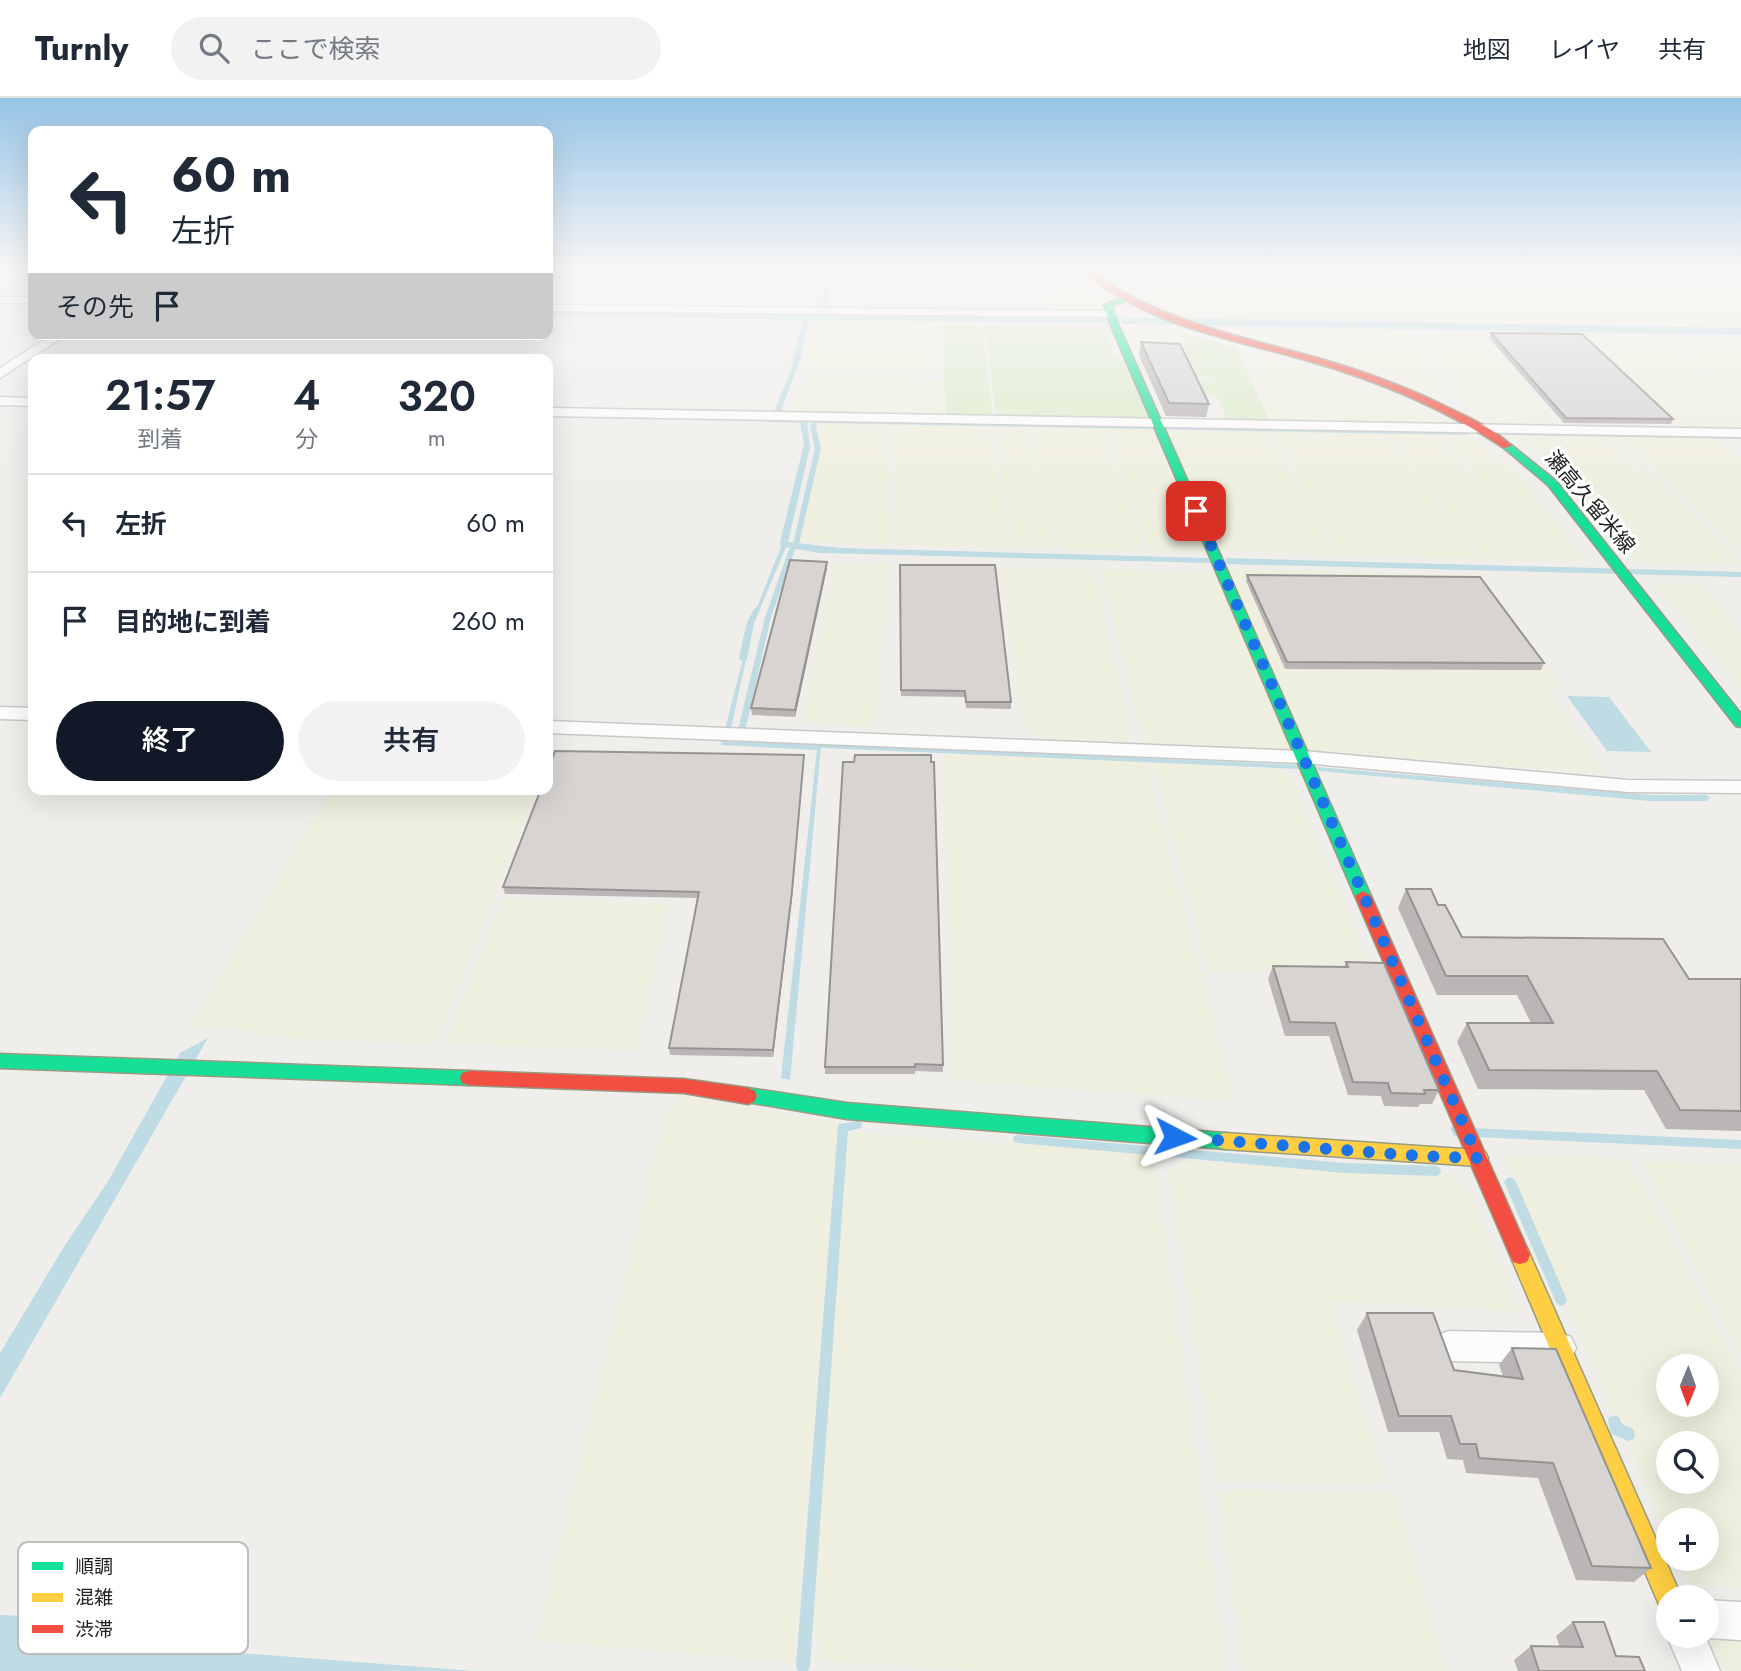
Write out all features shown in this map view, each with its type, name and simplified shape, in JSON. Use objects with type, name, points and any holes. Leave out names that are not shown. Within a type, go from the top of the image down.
[{"type":"street","points":[[30,354],[48,342]]},
{"type":"street","points":[[1123,342],[1663,1585]]},
{"type":"street","name":"瀬高久留米線","points":[[1249,342],[1350,370],[1409,391],[1486,429],[1527,459],[1552,483],[1741,723]]},
{"type":"street","points":[[0,374],[28,356]]},
{"type":"street","points":[[0,401],[28,402]]},
{"type":"street","points":[[553,412],[1741,433]]},
{"type":"street","points":[[0,713],[28,714]]},
{"type":"street","points":[[553,727],[1303,757],[1628,786],[1741,787]]},
{"type":"street","points":[[0,1061],[684,1086],[848,1111],[1421,1156],[1478,1158]]},
{"type":"street","points":[[1449,1346],[1560,1348]]},
{"type":"street","points":[[1719,1620],[1741,1621]]},
{"type":"street","points":[[1691,1648],[1701,1671]]},
{"type":"green space","points":[[809,342],[939,342],[940,376],[804,370]]},
{"type":"green space","points":[[943,342],[984,342],[993,418],[946,417]]},
{"type":"green space","points":[[986,342],[1109,342],[1115,355],[1122,355],[1149,421],[997,418]]},
{"type":"green space","points":[[1132,342],[1178,342],[1181,350],[1136,350]]},
{"type":"green space","points":[[1182,342],[1217,342],[1237,348],[1269,421],[1227,421],[1218,398],[1197,393],[1193,379],[1237,381],[1194,377]]},
{"type":"green space","points":[[1272,342],[1415,342],[1455,397],[1448,397],[1449,399],[1384,374]]},
{"type":"green space","points":[[1420,342],[1490,342],[1559,426],[1498,425],[1471,412]]},
{"type":"green space","points":[[1590,342],[1670,342],[1741,403],[1741,431],[1685,430]]},
{"type":"green space","points":[[1672,342],[1741,342],[1741,401]]},
{"type":"green space","points":[[1243,351],[1347,379],[1449,424],[1276,421]]},
{"type":"green space","points":[[808,373],[914,378],[915,416],[789,414]]},
{"type":"green space","points":[[916,378],[942,379],[944,417],[917,417]]},
{"type":"green space","points":[[817,422],[887,425],[892,544],[797,542],[819,448]]},
{"type":"green space","points":[[988,425],[1012,548],[898,545],[891,426]]},
{"type":"green space","points":[[991,426],[1027,426],[1056,548],[1016,548]]},
{"type":"green space","points":[[1029,426],[1102,427],[1146,551],[1060,550]]},
{"type":"green space","points":[[1105,428],[1152,429],[1204,552],[1151,552]]},
{"type":"green space","points":[[1166,430],[1266,431],[1337,555],[1220,551]]},
{"type":"green space","points":[[1270,431],[1386,433],[1479,559],[1341,556]]},
{"type":"green space","points":[[1389,433],[1438,434],[1540,561],[1484,560]]},
{"type":"green space","points":[[1441,433],[1466,434],[1496,455],[1523,482],[1586,561],[1543,561]]},
{"type":"green space","points":[[1510,435],[1600,436],[1731,566],[1638,563],[1576,491],[1542,459]]},
{"type":"green space","points":[[1604,437],[1614,437],[1741,559],[1741,565],[1735,565]]},
{"type":"green space","points":[[1619,437],[1717,438],[1741,459],[1741,552]]},
{"type":"green space","points":[[835,562],[891,563],[874,727],[804,723],[807,720],[802,716]]},
{"type":"green space","points":[[1001,569],[1095,569],[1132,742],[1046,739],[1036,735],[1027,725],[1022,725]]},
{"type":"green space","points":[[1100,569],[1216,573],[1289,743],[1286,753],[1145,746]]},
{"type":"green space","points":[[1228,569],[1479,575],[1561,685],[1546,686],[1606,774],[1320,751],[1307,747]]},
{"type":"green space","points":[[1654,583],[1698,584],[1741,631],[1741,688]]},
{"type":"green space","points":[[944,751],[1147,762],[1234,1101],[952,1080]]},
{"type":"green space","points":[[1152,763],[1282,769],[1290,776],[1371,968],[1208,973]]},
{"type":"green space","points":[[327,795],[535,795],[436,1044],[250,1036],[253,1030],[190,1027]]},
{"type":"green space","points":[[504,899],[669,903],[636,1050],[445,1044]]},
{"type":"green space","points":[[684,1097],[838,1123],[793,1663],[536,1640],[666,1110],[677,1106]]},
{"type":"green space","points":[[849,1133],[1153,1153],[1227,1671],[985,1671],[818,1661],[819,1635],[806,1635]]},
{"type":"green space","points":[[1502,1154],[1628,1159],[1741,1371],[1741,1587],[1688,1584],[1682,1571],[1719,1571],[1719,1508],[1656,1508],[1656,1510]]},
{"type":"green space","points":[[1183,1160],[1421,1176],[1449,1174],[1471,1194],[1519,1311],[1331,1301],[1385,1483],[1217,1482],[1168,1171],[1178,1168]]},
{"type":"green space","points":[[1641,1161],[1741,1165],[1741,1354]]},
{"type":"green space","points":[[1217,1490],[1395,1492],[1446,1671],[1244,1671]]},
{"type":"green space","points":[[1719,1634],[1741,1635],[1741,1671],[1724,1671],[1714,1648],[1719,1648]]},
{"type":"water","points":[[797,342],[804,342],[778,419],[807,421],[810,447],[788,542],[841,548],[1208,558],[1210,563],[820,553],[786,547],[754,623],[728,742],[821,747],[790,1080],[781,1078],[817,750],[721,745],[754,615],[781,547],[804,444],[800,423],[770,422],[790,372]]},
{"type":"water","points":[[1225,558],[1741,572],[1741,577],[1227,564]]},
{"type":"water","points":[[1567,696],[1609,697],[1651,752],[1607,751]]},
{"type":"water","points":[[208,1038],[0,1398],[0,1353],[65,1245],[107,1183],[180,1053]]},
{"type":"water","points":[[1450,1127],[1741,1140],[1741,1149],[1454,1136]]},
{"type":"water","points":[[0,1615],[18,1616],[18,1654],[248,1654],[474,1671],[0,1671]]},
{"type":"building","points":[[1141,342],[1180,344],[1209,404],[1169,403]]},
{"type":"building","points":[[1499,342],[1591,342],[1673,419],[1566,418]]},
{"type":"building","points":[[790,560],[827,562],[795,710],[751,708]]},
{"type":"building","points":[[900,565],[995,565],[1011,702],[966,702],[965,691],[901,690]]},
{"type":"building","points":[[1247,575],[1480,577],[1544,663],[1287,662]]},
{"type":"building","points":[[555,751],[804,755],[792,891],[773,1050],[669,1048],[699,892],[503,887],[539,795],[553,795]]},
{"type":"building","points":[[855,755],[931,755],[931,762],[934,762],[943,1065],[825,1067],[843,762],[854,762]]},
{"type":"building","points":[[1406,889],[1431,889],[1438,905],[1445,905],[1462,937],[1663,939],[1689,979],[1741,979],[1741,1111],[1680,1110],[1657,1071],[1489,1070],[1467,1023],[1553,1023],[1527,976],[1446,976]]},
{"type":"building","points":[[1346,962],[1384,963],[1439,1090],[1424,1090],[1425,1094],[1391,1093],[1388,1083],[1353,1082],[1335,1023],[1290,1022],[1273,966],[1348,967]]},
{"type":"building","points":[[1367,1313],[1433,1313],[1454,1370],[1523,1379],[1512,1348],[1556,1349],[1651,1568],[1592,1566],[1553,1463],[1479,1458],[1476,1444],[1460,1444],[1451,1416],[1399,1416]]},
{"type":"building","points":[[1573,1622],[1604,1622],[1616,1656],[1639,1657],[1645,1671],[1539,1671],[1531,1646],[1583,1647]]},
{"type":"waterway","points":[[796,544],[818,448],[813,428],[815,421],[1466,433]]},
{"type":"waterway","points":[[1507,433],[1741,437]]},
{"type":"waterway","points":[[793,547],[768,617],[739,742],[1300,767]]},
{"type":"waterway","points":[[743,659],[757,608]]},
{"type":"waterway","points":[[1319,769],[1650,798],[1706,798]]},
{"type":"waterway","points":[[803,1666],[843,1127],[857,1125]]},
{"type":"waterway","points":[[1018,1139],[1345,1168],[1436,1171]]},
{"type":"waterway","points":[[1510,1182],[1561,1300]]},
{"type":"waterway","points":[[1614,1422],[1617,1429],[1628,1434]]},
{"type":"traffic: fast","points":[[1122,342],[1363,896]]},
{"type":"traffic: fast","points":[[1507,446],[1552,483],[1741,723]]},
{"type":"traffic: fast","points":[[0,1061],[469,1078]]},
{"type":"traffic: fast","points":[[748,1096],[847,1111],[1225,1141]]},
{"type":"traffic: slow","points":[[1225,1141],[1478,1158]]},
{"type":"traffic: slow","points":[[1520,1255],[1663,1585]]},
{"type":"traffic: jam","points":[[1250,342],[1338,367],[1397,388],[1454,413],[1507,446]]},
{"type":"traffic: jam","points":[[1363,896],[1520,1255]]},
{"type":"traffic: jam","points":[[469,1078],[684,1086],[748,1096]]},
{"type":"route","points":[[1175,1137],[1478,1158],[1196,511]]}]
